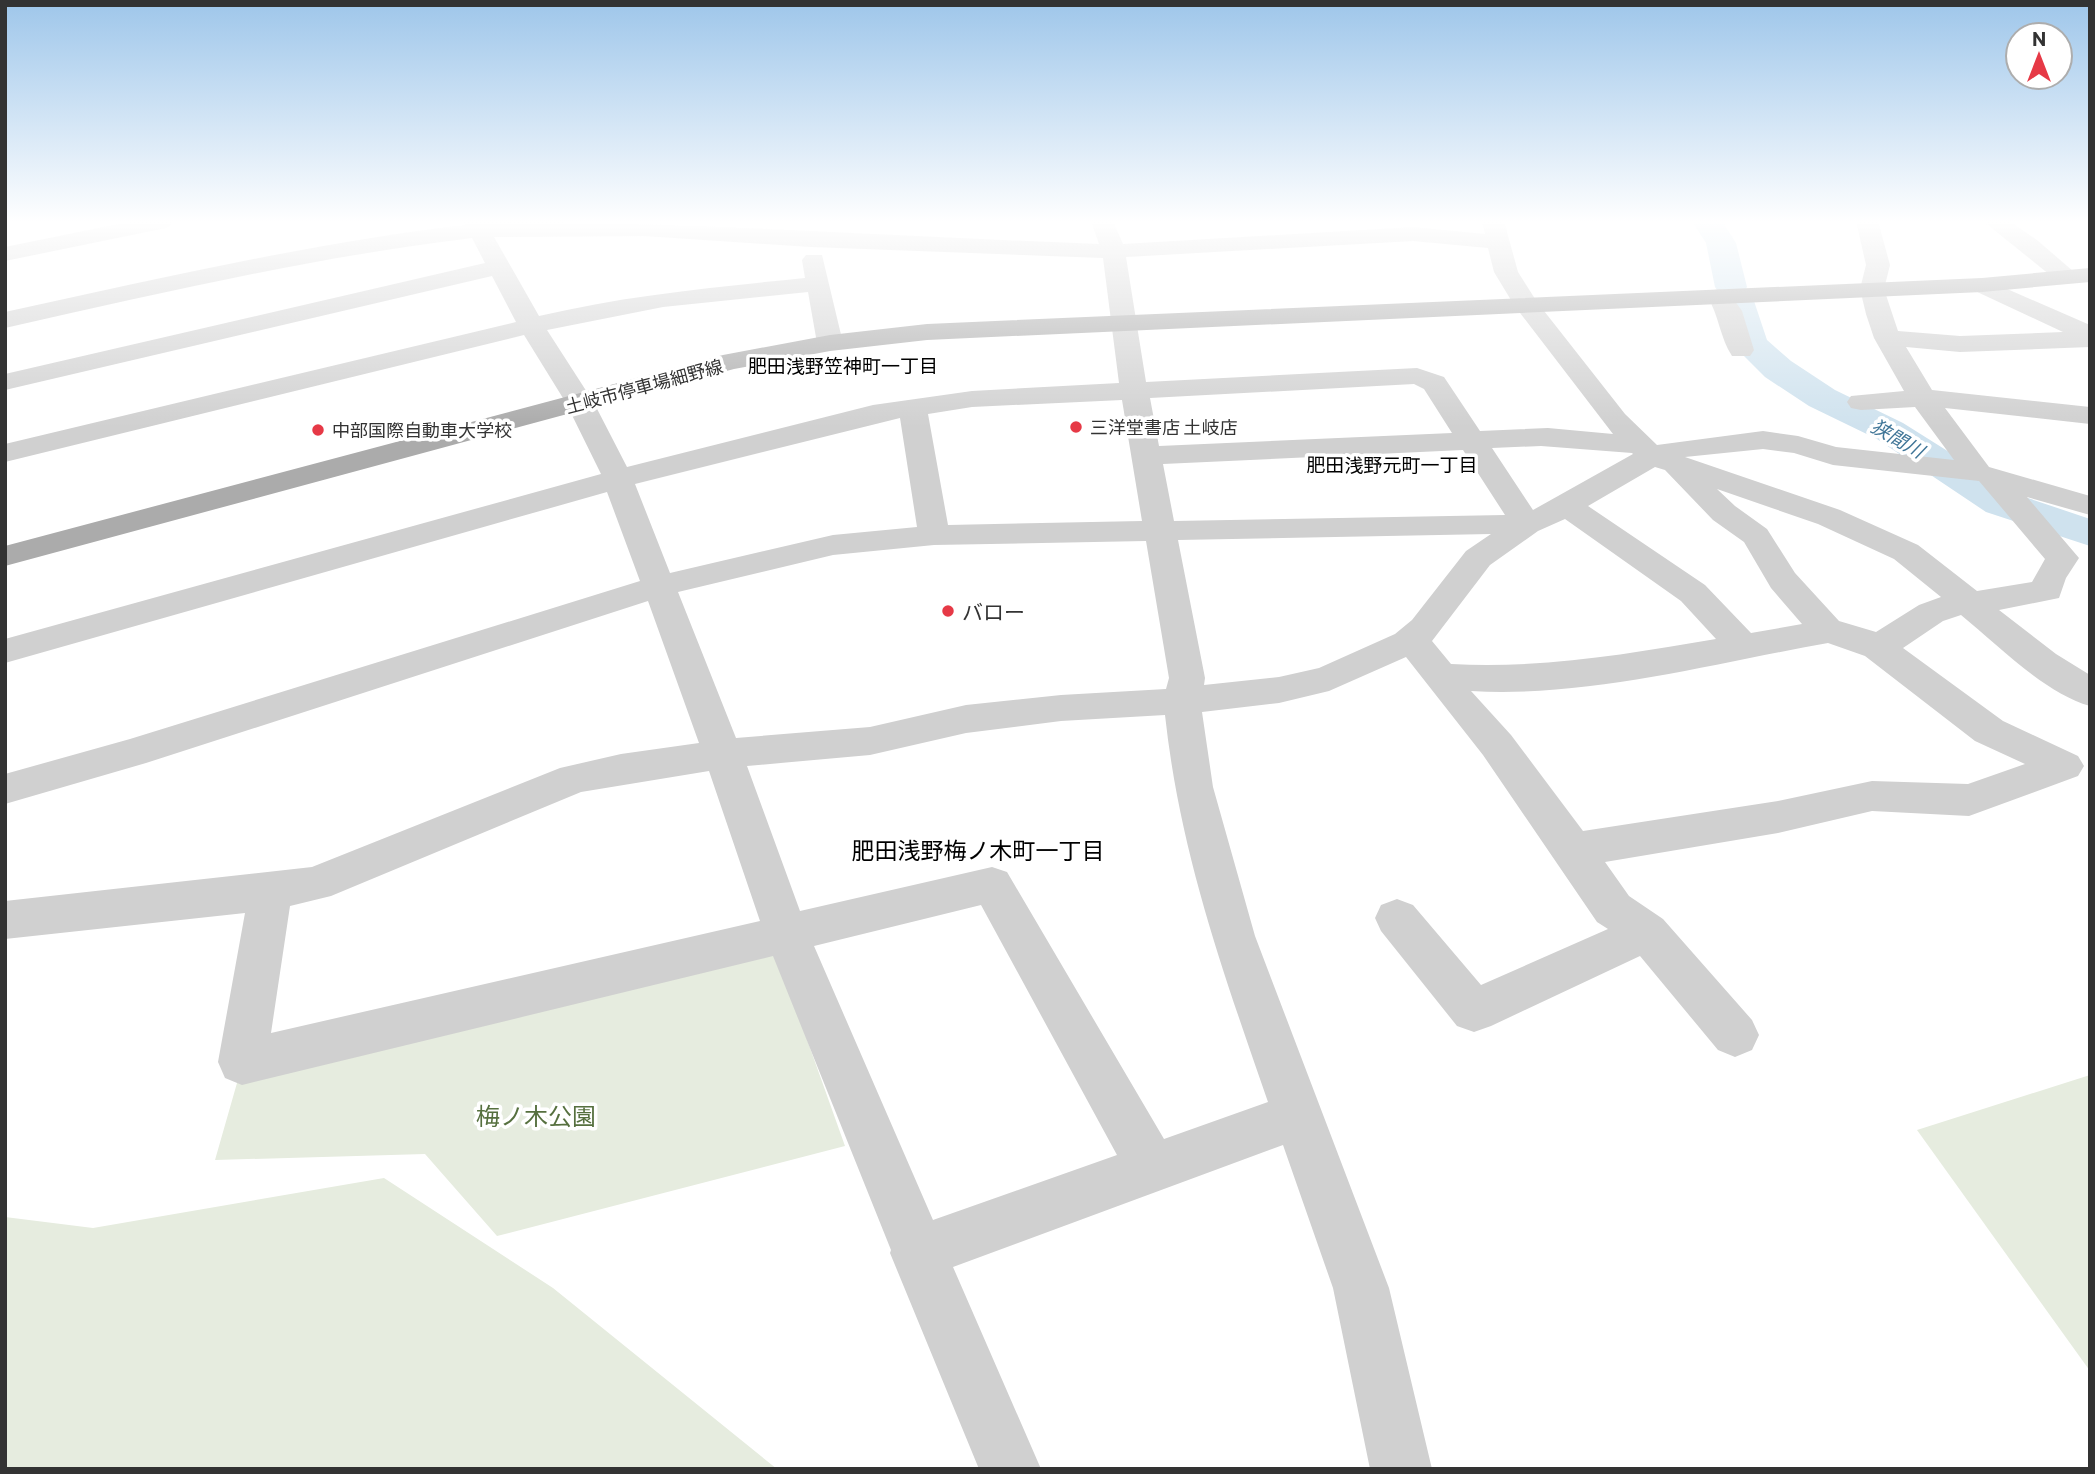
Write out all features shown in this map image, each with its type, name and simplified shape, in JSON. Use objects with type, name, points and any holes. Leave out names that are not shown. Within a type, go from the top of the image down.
[{"type":"main road","name":"土岐市停車場細野線","points":[[5,556],[733,361],[830,343],[903,333],[1855,290]]},
{"type":"street","points":[[5,320],[143,290]]},
{"type":"street","points":[[5,382],[403,290]]},
{"type":"street","points":[[513,290],[531,325],[580,403],[618,479],[723,754],[786,933],[1010,1469]]},
{"type":"street","points":[[5,453],[531,325],[629,304],[763,290]]},
{"type":"street","points":[[819,290],[830,343]]},
{"type":"street","points":[[1118,290],[1158,529],[1187,678],[1182,701],[1193,787],[1233,936],[1361,1288],[1401,1469]]},
{"type":"street","points":[[1517,290],[1526,305],[1655,455],[1756,536],[1783,580],[1828,631]]},
{"type":"street","points":[[1872,290],[1876,311],[1888,338],[1926,398],[1967,472],[2022,511],[2039,537],[2063,558],[2049,578],[2047,590],[1967,603],[1931,613],[1878,647]]},
{"type":"street","points":[[1992,290],[2090,337]]},
{"type":"street","points":[[1718,296],[1729,311],[1741,349]]},
{"type":"street","points":[[1888,338],[1960,344],[2090,337]]},
{"type":"street","points":[[5,651],[618,479],[873,415],[972,399],[1417,376],[1434,383],[1527,524]]},
{"type":"street","points":[[1861,402],[1926,398],[2090,416]]},
{"type":"street","points":[[913,408],[934,535]]},
{"type":"street","points":[[1146,456],[1548,436],[1551,440],[1655,455],[1876,536],[1906,552],[2043,663],[2090,693]]},
{"type":"street","points":[[5,920],[270,892],[316,884],[574,779],[723,754],[870,741],[965,719],[1061,708],[1182,701],[1279,690],[1329,678],[1408,642],[1424,628],[1478,558],[1527,524],[1566,506],[1655,455],[1670,450],[1763,440],[1798,445],[1833,456],[1967,472],[2090,506]]},
{"type":"street","points":[[1566,506],[1693,593],[1744,647]]},
{"type":"street","points":[[5,789],[132,753],[659,586],[833,545],[934,535],[1527,524]]},
{"type":"street","points":[[1441,676],[1508,680],[1635,666],[1828,631],[1850,635],[1878,647],[1989,731],[2077,763]]},
{"type":"street","points":[[1408,642],[1422,651],[1497,745],[1613,909],[1647,932],[1735,1035]]},
{"type":"street","points":[[1573,849],[1778,817],[1872,796],[1969,800],[2077,763]]},
{"type":"street","points":[[270,892],[242,1062],[992,885],[1152,1168]]},
{"type":"street","points":[[1397,918],[1474,1011],[1647,932]]},
{"type":"street","points":[[918,1253],[1299,1115]]},
{"type":"green space","name":"梅ノ木公園","points":[[774,947],[845,1146],[497,1236],[425,1154],[215,1160],[239,1076]]},
{"type":"green space","points":[[2090,1075],[2090,1371],[1917,1130]]},
{"type":"green space","points":[[384,1178],[553,1288],[777,1469],[5,1469],[5,1217],[93,1228]]},
{"type":"waterway","name":"狭間川","points":[[1741,305],[1751,344],[1778,369],[1822,398],[1890,431],[1977,490],[2001,503],[2090,533]]},
{"type":"place","name":"三洋堂書店 土岐店","points":[[1076,427]]},
{"type":"place","name":"中部国際自動車大学校","points":[[318,430]]},
{"type":"place","name":"バロー","points":[[948,611]]},
{"type":"district","name":"肥田浅野笠神町一丁目","points":[[843,365]]},
{"type":"district","name":"肥田浅野元町一丁目","points":[[1392,464]]},
{"type":"district","name":"肥田浅野梅ノ木町一丁目","points":[[978,850]]}]
